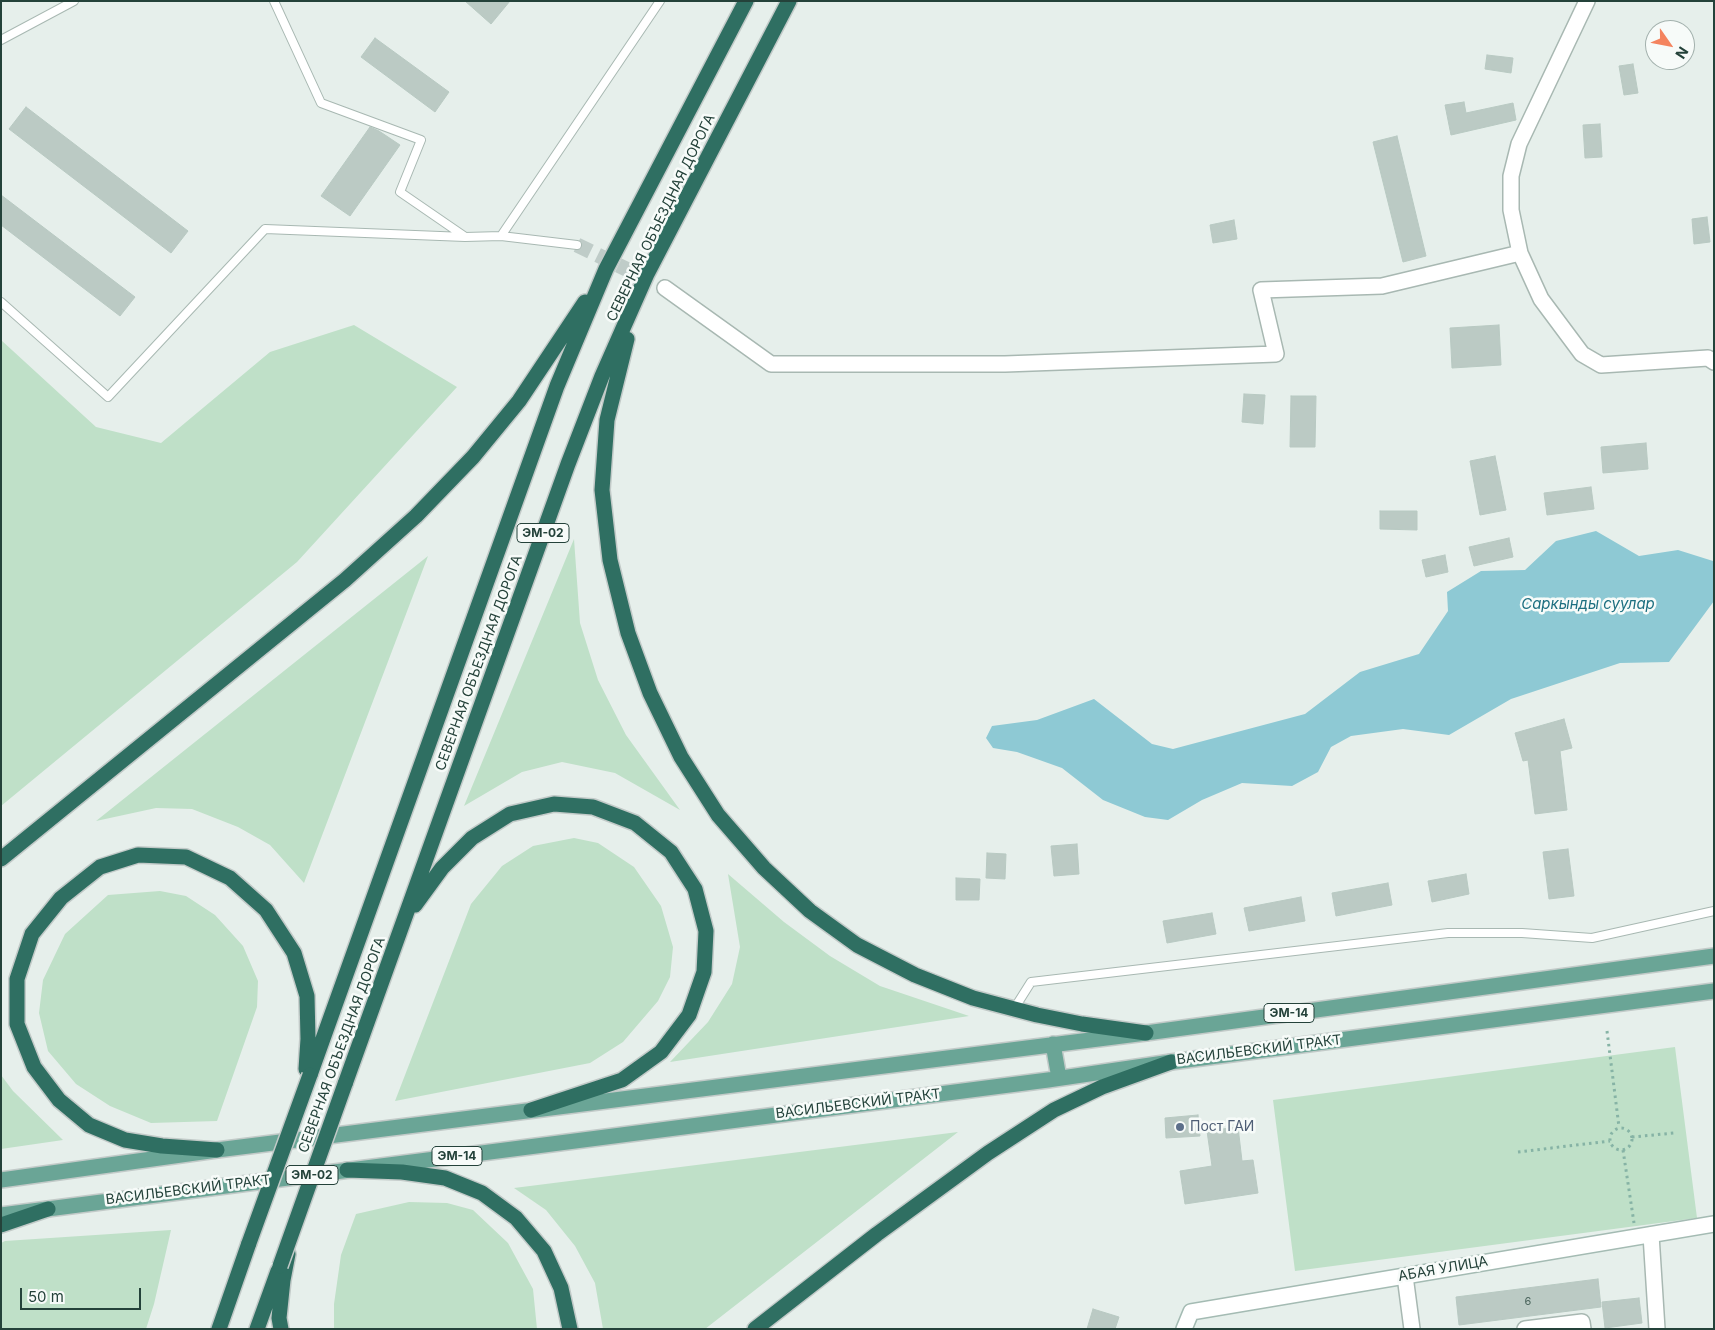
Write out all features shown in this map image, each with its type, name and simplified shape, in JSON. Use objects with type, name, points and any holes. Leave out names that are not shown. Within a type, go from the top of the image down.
[{"type":"highway","name":"СЕВЕРНАЯ ОБЪЕЗДНАЯ ДОРОГА","points":[[219,1329],[557,386],[606,269],[746,1]]},
{"type":"highway","name":"СЕВЕРНАЯ ОБЪЕЗДНАЯ ДОРОГА","points":[[257,1329],[568,464],[602,376],[647,274],[789,1]]},
{"type":"highway","points":[[1,859],[346,580],[416,516],[473,458],[519,401],[606,269]]},
{"type":"highway","points":[[647,274],[623,354],[607,420],[602,490],[610,560],[628,633],[650,693],[681,757],[718,815],[764,868],[810,911],[857,945],[915,975],[973,998],[1014,1009],[1082,1024],[1146,1032]]},
{"type":"highway","points":[[395,946],[417,901],[442,868],[472,838],[510,814],[554,804],[594,807],[635,823],[671,852],[695,889],[706,931],[704,972],[689,1015],[661,1052],[622,1080],[531,1110]]},
{"type":"highway","points":[[217,1150],[162,1146],[125,1140],[90,1125],[59,1100],[34,1067],[17,1024],[17,979],[32,934],[60,898],[100,868],[138,855],[186,857],[230,878],[266,910],[294,953],[307,996],[308,1038],[304,1091]]},
{"type":"highway","points":[[755,1329],[877,1234],[988,1153],[1054,1110],[1102,1087],[1171,1062]]},
{"type":"highway","points":[[347,1170],[402,1172],[445,1178],[482,1193],[516,1218],[544,1251],[561,1288],[570,1329]]},
{"type":"highway","points":[[1,1225],[48,1209]]},
{"type":"highway","points":[[281,1329],[279,1318],[283,1280],[292,1233]]},
{"type":"main road","name":"ЭМ-14","points":[[1,1180],[217,1150],[1146,1032],[1714,956]]},
{"type":"main road","name":"ВАСИЛЬЕВСКИЙ ТРАКТ","points":[[1,1215],[1714,991]]},
{"type":"main road","points":[[1053,1044],[1059,1078]]},
{"type":"street","points":[[1587,1],[1519,144],[1511,176],[1510,210],[1520,253],[1541,299],[1582,354],[1595,362],[1601,365],[1708,358],[1714,362]]},
{"type":"street","points":[[666,288],[771,364],[1005,364],[1276,354],[1261,290],[1382,286],[1520,253]]},
{"type":"street","name":"АБАЯ УЛИЦА","points":[[1184,1329],[1191,1312],[1714,1224]]},
{"type":"street","points":[[1644,1236],[1657,1329]]},
{"type":"street","points":[[1405,1276],[1412,1329]]},
{"type":"street","points":[[1525,1329],[1582,1322],[1583,1329]]},
{"type":"lane","points":[[1,40],[74,1]]},
{"type":"lane","points":[[274,1],[321,103],[421,140],[400,192],[464,237]]},
{"type":"lane","points":[[501,236],[660,1]]},
{"type":"lane","points":[[1,302],[108,397],[266,228],[464,237],[501,236],[577,246]]},
{"type":"lane","points":[[1014,1009],[1031,982],[1448,933],[1522,933],[1592,938],[1714,911]]},
{"type":"path","points":[[1607,1031],[1619,1127]]},
{"type":"path","points":[[1619,1127],[1629,1130],[1632,1137],[1631,1144],[1623,1150],[1613,1147],[1610,1141],[1611,1133],[1619,1127]]},
{"type":"path","points":[[1632,1137],[1674,1133]]},
{"type":"path","points":[[1518,1152],[1610,1141]]},
{"type":"path","points":[[1623,1150],[1644,1236]]},
{"type":"green space","points":[[354,325],[457,387],[297,562],[1,806],[1,340],[96,427],[161,443],[270,352]]},
{"type":"green space","points":[[574,539],[580,623],[598,680],[626,735],[680,810],[615,773],[562,762],[522,772],[464,806]]},
{"type":"green space","points":[[428,556],[304,883],[270,845],[238,827],[192,809],[156,808],[96,821]]},
{"type":"green space","points":[[574,838],[598,843],[634,867],[661,906],[673,947],[670,977],[658,1001],[623,1042],[590,1063],[395,1101],[471,904],[502,866],[533,846]]},
{"type":"green space","points":[[728,874],[784,922],[830,956],[880,986],[969,1016],[670,1062],[708,1022],[732,984],[740,947]]},
{"type":"green space","points":[[160,891],[186,896],[215,915],[243,946],[258,981],[257,1007],[217,1121],[151,1123],[110,1106],[76,1084],[48,1051],[39,1013],[43,980],[65,934],[108,895]]},
{"type":"green space","points":[[1675,1047],[1697,1218],[1295,1271],[1273,1100]]},
{"type":"green space","points":[[1,1075],[13,1091],[63,1140],[1,1149]]},
{"type":"green space","points":[[958,1132],[705,1329],[603,1329],[595,1283],[575,1246],[546,1210],[514,1188]]},
{"type":"green space","points":[[409,1202],[447,1203],[473,1210],[508,1243],[533,1289],[537,1329],[334,1329],[334,1304],[341,1255],[356,1214]]},
{"type":"green space","points":[[171,1230],[154,1304],[146,1329],[1,1329],[1,1243],[5,1241]]},
{"type":"water","name":"Саркынды суулар","points":[[1596,531],[1639,556],[1678,550],[1713,561],[1714,601],[1669,662],[1620,663],[1511,699],[1449,735],[1403,729],[1351,736],[1331,747],[1318,772],[1292,786],[1242,783],[1202,800],[1168,820],[1145,817],[1103,800],[1062,768],[1017,752],[993,748],[986,738],[992,726],[1037,720],[1094,699],[1152,744],[1173,749],[1305,714],[1360,672],[1419,654],[1448,611],[1447,592],[1481,571],[1525,570],[1556,541]]},
{"type":"building","points":[[465,1],[510,1],[491,24]]},
{"type":"building","points":[[375,38],[449,92],[435,112],[361,57]]},
{"type":"building","points":[[1487,55],[1513,58],[1511,73],[1485,69]]},
{"type":"building","points":[[1633,64],[1638,93],[1624,95],[1619,66]]},
{"type":"building","points":[[1464,102],[1466,113],[1513,103],[1516,120],[1451,135],[1445,105]]},
{"type":"building","points":[[26,107],[188,231],[171,253],[9,129]]},
{"type":"building","points":[[1600,124],[1602,157],[1585,158],[1583,125]]},
{"type":"building","points":[[370,127],[400,145],[350,216],[321,196]]},
{"type":"building","points":[[1397,136],[1426,256],[1403,262],[1373,142]]},
{"type":"building","points":[[1,195],[135,297],[120,316],[1,225]]},
{"type":"building","points":[[1707,217],[1710,242],[1694,244],[1692,219]]},
{"type":"building","points":[[1234,220],[1237,239],[1213,243],[1210,225]]},
{"type":"building","points":[[1499,325],[1501,365],[1452,368],[1450,328]]},
{"type":"building","points":[[1244,394],[1265,395],[1263,424],[1242,422]]},
{"type":"building","points":[[1291,396],[1316,396],[1315,447],[1290,447]]},
{"type":"building","points":[[1646,443],[1648,469],[1603,473],[1601,447]]},
{"type":"building","points":[[1495,456],[1506,510],[1480,515],[1470,461]]},
{"type":"building","points":[[1591,487],[1594,509],[1547,515],[1544,493]]},
{"type":"building","points":[[1380,511],[1417,511],[1417,530],[1380,529]]},
{"type":"building","points":[[1509,538],[1513,557],[1474,566],[1469,547]]},
{"type":"building","points":[[1445,555],[1448,572],[1426,577],[1422,560]]},
{"type":"building","points":[[1564,719],[1572,748],[1560,751],[1567,810],[1535,814],[1528,760],[1523,761],[1515,733]]},
{"type":"building","points":[[1077,844],[1079,874],[1054,876],[1051,846]]},
{"type":"building","points":[[1568,849],[1574,896],[1549,899],[1543,852]]},
{"type":"building","points":[[987,853],[1006,854],[1005,879],[986,878]]},
{"type":"building","points":[[1466,874],[1469,894],[1432,902],[1428,881]]},
{"type":"building","points":[[956,878],[980,879],[979,900],[956,900]]},
{"type":"building","points":[[1388,883],[1392,905],[1336,916],[1332,893]]},
{"type":"building","points":[[1301,897],[1305,921],[1249,931],[1244,908]]},
{"type":"building","points":[[1212,913],[1216,934],[1167,943],[1163,921]]},
{"type":"building","points":[[1198,1115],[1200,1136],[1166,1138],[1165,1118]]},
{"type":"building","points":[[1238,1127],[1242,1161],[1253,1160],[1258,1193],[1185,1204],[1180,1171],[1212,1166],[1207,1131]]},
{"type":"building","points":[[1598,1279],[1601,1307],[1459,1325],[1456,1297]]},
{"type":"building","points":[[1639,1298],[1642,1323],[1605,1328],[1602,1302]]},
{"type":"building","points":[[1093,1309],[1119,1317],[1115,1329],[1087,1329]]},
{"type":"tunnel","points":[[577,245],[665,288]]},
{"type":"place","name":"Пост ГАИ","points":[[1180,1127]]}]
